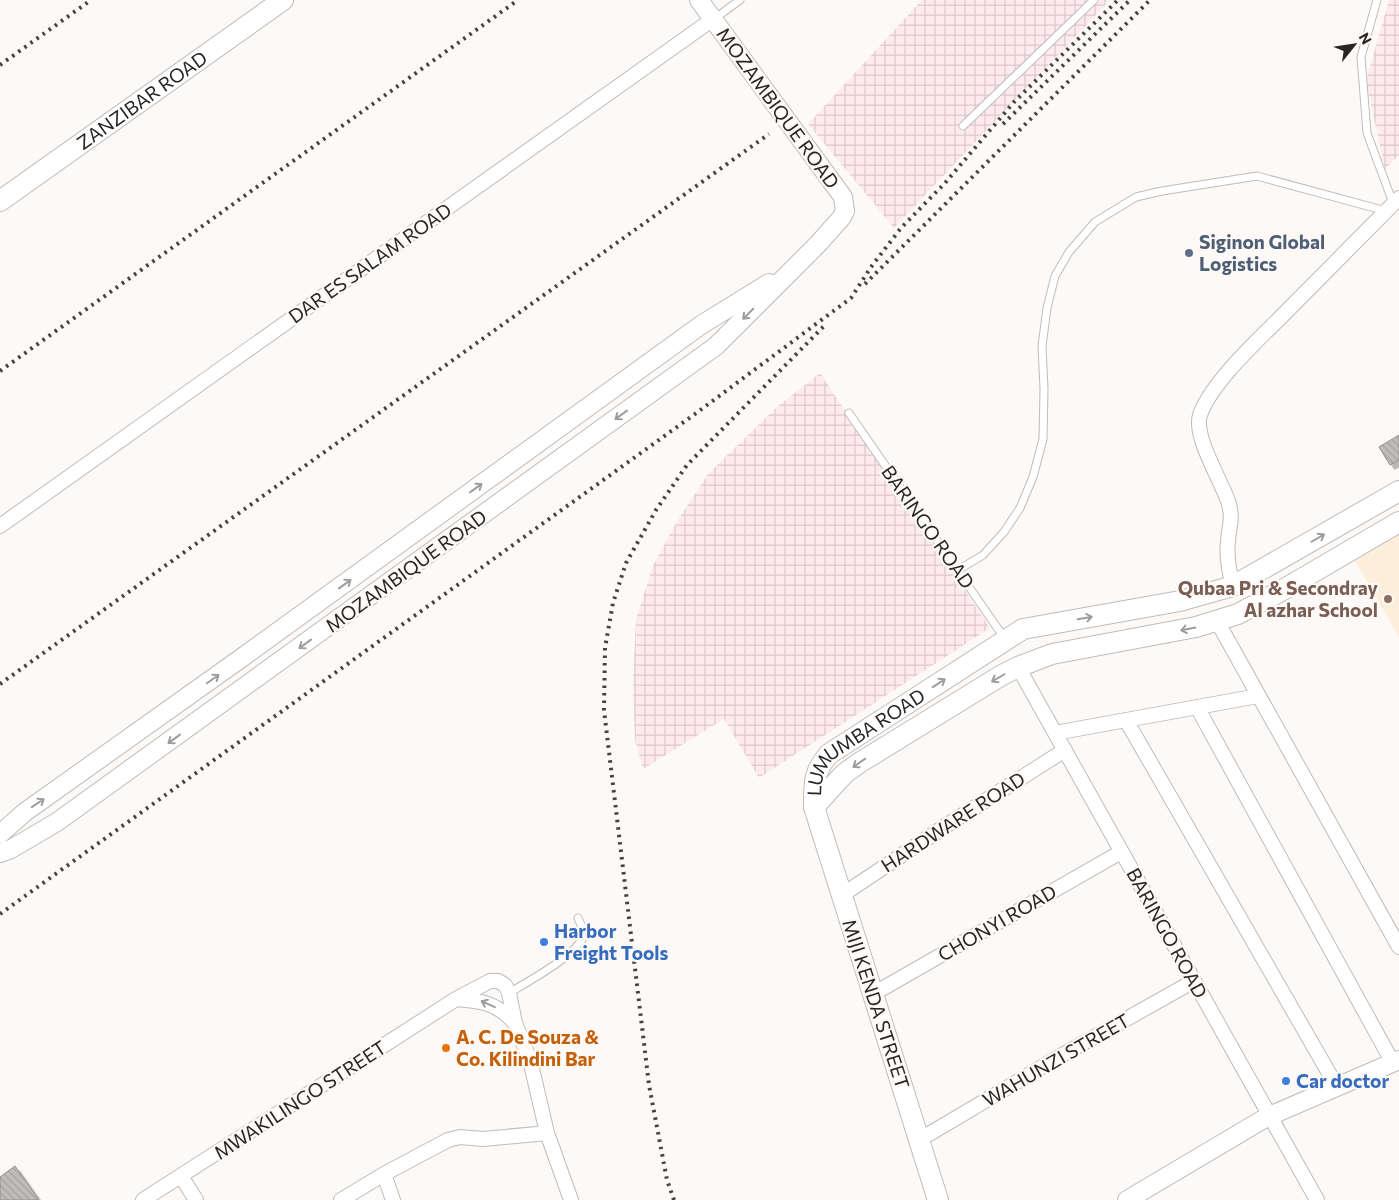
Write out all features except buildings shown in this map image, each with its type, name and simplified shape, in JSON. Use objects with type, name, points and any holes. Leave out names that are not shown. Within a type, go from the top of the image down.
[{"type":"main road","name":"ZANZIBAR ROAD","points":[[0,201],[283,0]]},
{"type":"main road","name":"LUMUMBA ROAD","points":[[814,807],[814,786],[819,765],[829,754],[1023,629],[1180,601],[1232,586],[1399,492]]},
{"type":"main road","name":"LUMUMBA ROAD","points":[[814,807],[844,774],[902,735],[1018,667],[1052,654],[1196,627],[1238,614],[1399,522]]},
{"type":"main road","name":"MIJI KENDA STREET","points":[[814,807],[938,1200]]},
{"type":"street","name":"MOZAMBIQUE ROAD","points":[[0,853],[11,849],[65,816],[716,346],[842,217],[845,211],[843,197],[699,0]]},
{"type":"street","name":"DAR ES SALAM ROAD","points":[[0,526],[713,19]]},
{"type":"street","points":[[1232,586],[1228,560],[1228,541],[1232,521],[1229,505],[1201,436],[1199,429],[1200,416],[1213,392],[1238,360],[1393,204]]},
{"type":"street","name":"MOZAMBIQUE ROAD","points":[[0,834],[25,812],[240,660],[701,325],[795,267]]},
{"type":"street","points":[[1217,621],[1399,946]]},
{"type":"street","name":"BARINGO ROAD","points":[[1018,667],[1268,1117],[1317,1200]]},
{"type":"street","points":[[1055,733],[1258,696]]},
{"type":"street","points":[[1127,1200],[1268,1117],[1396,1062],[1197,707]]},
{"type":"street","points":[[890,715],[902,735]]},
{"type":"street","points":[[1126,720],[1337,1087]]},
{"type":"street","name":"HARDWARE ROAD","points":[[842,894],[1065,750]]},
{"type":"street","name":"CHONYI ROAD","points":[[873,994],[1122,852]]},
{"type":"street","name":"MWAKILINGO STREET","points":[[143,1200],[456,999],[486,982],[494,980],[504,985],[509,993]]},
{"type":"street","name":"WAHUNZI STREET","points":[[919,1140],[1064,1054],[1194,981]]},
{"type":"street","points":[[509,993],[515,1023],[530,1060],[548,1133],[571,1200]]},
{"type":"street","points":[[456,999],[481,1001],[489,1004],[515,1023]]},
{"type":"street","points":[[341,1200],[384,1174],[448,1140],[460,1137],[483,1139],[548,1133]]},
{"type":"street","points":[[384,1174],[394,1200]]},
{"type":"street","points":[[180,1176],[196,1200]]},
{"type":"lane","name":"DAR ES SALAM ROAD","points":[[713,19],[740,0]]},
{"type":"lane","points":[[963,126],[1094,0]]},
{"type":"lane","points":[[1377,0],[1361,57],[1367,133],[1393,204]]},
{"type":"lane","points":[[958,570],[983,555],[1004,532],[1020,508],[1033,477],[1043,439],[1044,389],[1042,346],[1047,308],[1055,276],[1069,252],[1095,222],[1136,198],[1162,191],[1258,176],[1393,204]]},
{"type":"lane","name":"BARINGO ROAD","points":[[850,413],[1006,640]]},
{"type":"lane","points":[[509,993],[548,969],[582,942],[585,934],[578,918]]},
{"type":"shaded area","points":[[922,0],[1110,0],[894,228],[808,124]]},
{"type":"shaded area","points":[[1389,0],[1399,0],[1399,155],[1385,169],[1366,81]]},
{"type":"shaded area","points":[[820,373],[990,628],[759,778],[724,719],[643,769],[635,740],[633,683],[636,619],[653,566],[676,523],[708,474],[777,407]]},
{"type":"shaded area","name":"Qubaa Pri & Secondray Al azhar School","points":[[1399,535],[1399,637],[1355,561]]},
{"type":"railway","points":[[0,65],[91,0]]},
{"type":"railway","points":[[0,371],[518,0]]},
{"type":"railway","points":[[0,914],[695,414],[851,298],[871,267],[901,228],[945,183],[1014,102],[1118,0]]},
{"type":"railway","points":[[1003,124],[1130,0]]},
{"type":"railway","points":[[865,284],[1150,0]]},
{"type":"railway","points":[[0,684],[769,134]]},
{"type":"railway","points":[[674,1200],[667,1180],[649,1085],[604,710],[605,648],[613,603],[626,563],[656,510],[687,465],[825,325]]},
{"type":"place","name":"Siginon Global Logistics","points":[[1189,253]]},
{"type":"place","name":"Qubaa Pri & Secondray Al azhar School","points":[[1388,599]]},
{"type":"place","name":"Harbor Freight Tools","points":[[544,942]]},
{"type":"place","name":"A. C. De Souza & Co. Kilindini Bar","points":[[446,1048]]},
{"type":"place","name":"Car doctor","points":[[1286,1081]]}]
